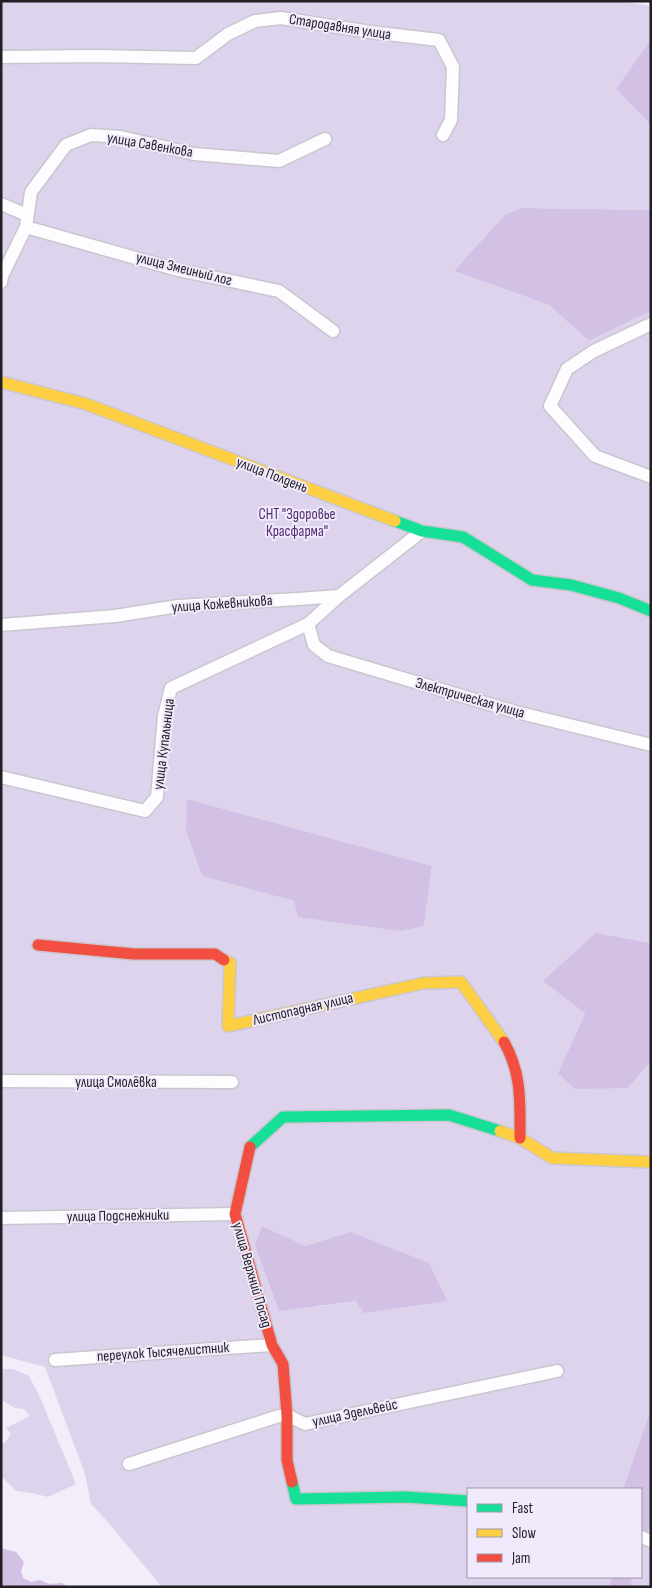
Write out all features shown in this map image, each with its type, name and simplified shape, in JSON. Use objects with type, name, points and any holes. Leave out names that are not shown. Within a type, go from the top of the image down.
[{"type":"street","name":"Стародавняя улица","points":[[1,57],[196,58],[228,34],[255,21],[281,18],[370,32],[439,40],[452,67],[451,120],[443,135]]},
{"type":"street","name":"улица Савенкова","points":[[1,282],[26,221],[31,192],[66,145],[90,135],[121,138],[194,154],[279,161],[325,139]]},
{"type":"street","name":"улица Змеиный лог","points":[[1,204],[26,221],[178,270],[279,291],[333,331]]},
{"type":"street","points":[[651,324],[594,350],[567,369],[550,406],[595,456],[651,477]]},
{"type":"street","name":"улица Полдень","points":[[1,382],[86,404],[422,531],[463,537],[532,580],[571,585],[620,598],[651,611]]},
{"type":"street","points":[[339,596],[422,531]]},
{"type":"street","name":"улица Купальница","points":[[1,777],[145,811],[157,797],[164,716],[171,688],[308,624],[339,596]]},
{"type":"street","name":"улица Кожевникова","points":[[1,625],[115,616],[178,606],[339,596]]},
{"type":"street","name":"Электрическая улица","points":[[308,624],[314,645],[328,656],[516,712],[651,745]]},
{"type":"street","name":"Листопадная улица","points":[[38,945],[134,954],[215,954],[230,962],[228,1026],[424,983],[461,982],[507,1045],[518,1075],[521,1098],[520,1138]]},
{"type":"street","name":"улица Смолёвка","points":[[1,1081],[232,1082]]},
{"type":"street","name":"улица Верхний Посад","points":[[467,1501],[406,1498],[296,1499],[287,1460],[287,1415],[283,1364],[272,1345],[234,1214],[250,1146],[283,1116],[449,1115],[520,1138],[552,1158],[610,1162],[651,1162]]},
{"type":"street","name":"улица Подснежники","points":[[1,1218],[234,1214]]},
{"type":"street","name":"переулок Тысячелистник","points":[[55,1360],[272,1345]]},
{"type":"street","name":"улица Эдельвейс","points":[[287,1415],[305,1424],[557,1371]]},
{"type":"street","points":[[129,1464],[223,1433],[287,1415]]},
{"type":"green space","name":"СНТ \"Здоровье Красфарма\"","points":[[1,1],[621,1],[651,6],[651,39],[616,89],[651,125],[651,210],[523,208],[454,271],[549,305],[589,341],[651,311],[651,943],[596,933],[585,1012],[558,1073],[628,1088],[651,1061],[651,1409],[623,1488],[467,1488],[467,1578],[611,1578],[610,1587],[162,1587],[91,1504],[85,1474],[45,1367],[1,1355]],"holes":[[[187,799],[432,866],[424,926],[294,901],[202,876]],[[262,1226],[306,1246],[447,1301],[356,1301],[314,1307]]]},
{"type":"green space","points":[[1,1369],[13,1369],[29,1376],[39,1395],[76,1484],[48,1497],[16,1491],[1,1476],[1,1442],[5,1443],[11,1434],[6,1428],[30,1416],[24,1409],[15,1408],[1,1400]]},
{"type":"green space","points":[[650,1526],[651,1587],[631,1587],[632,1578],[642,1578],[642,1538]]},
{"type":"shaded area","points":[[651,39],[651,125],[616,89]]},
{"type":"shaded area","points":[[523,208],[651,210],[651,311],[589,341],[549,305],[454,271],[506,214]]},
{"type":"shaded area","points":[[187,799],[432,866],[424,926],[400,931],[298,917],[294,901],[202,876],[186,830]]},
{"type":"shaded area","points":[[596,933],[651,943],[651,1061],[628,1088],[575,1089],[558,1073],[585,1013],[543,981]]},
{"type":"shaded area","points":[[262,1226],[306,1246],[351,1232],[429,1263],[447,1301],[364,1313],[356,1301],[279,1311],[255,1245]]},
{"type":"shaded area","points":[[651,1409],[651,1526],[642,1539],[642,1488],[623,1488]]},
{"type":"shaded area","points":[[1,1548],[16,1552],[24,1562],[21,1571],[23,1578],[31,1582],[40,1580],[49,1584],[62,1583],[68,1587],[1,1587]]},
{"type":"shaded area","points":[[611,1578],[632,1578],[631,1587],[610,1587]]},
{"type":"traffic: fast","points":[[395,521],[422,531],[463,537],[532,580],[571,585],[619,598],[651,611]]},
{"type":"traffic: fast","points":[[250,1147],[283,1117],[449,1115],[500,1131]]},
{"type":"traffic: fast","points":[[292,1482],[296,1499],[406,1497],[467,1501]]},
{"type":"traffic: slow","points":[[1,382],[86,404],[395,521]]},
{"type":"traffic: slow","points":[[224,960],[230,963],[228,1026],[424,983],[461,982],[504,1042]]},
{"type":"traffic: slow","points":[[500,1131],[520,1138],[552,1158],[651,1162]]},
{"type":"traffic: jam","points":[[38,945],[134,954],[215,954],[224,960]]},
{"type":"traffic: jam","points":[[504,1042],[514,1065],[519,1088],[520,1138]]},
{"type":"traffic: jam","points":[[250,1147],[235,1214],[272,1345],[283,1364],[287,1415],[287,1460],[292,1482]]}]
